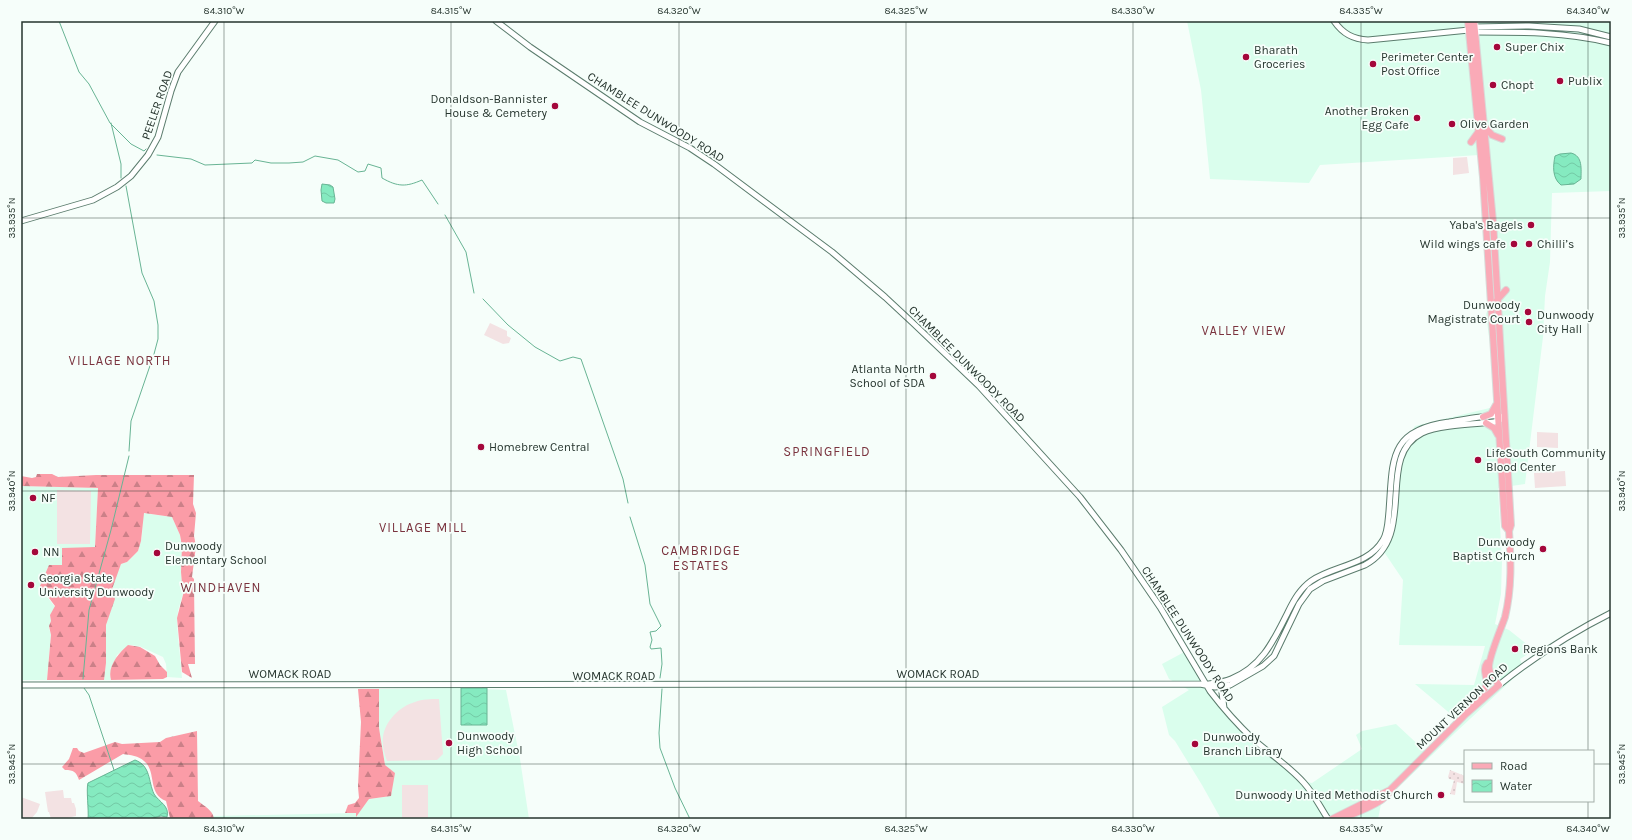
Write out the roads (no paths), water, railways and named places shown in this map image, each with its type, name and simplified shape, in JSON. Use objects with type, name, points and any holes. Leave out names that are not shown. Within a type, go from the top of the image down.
[{"type":"main road","points":[[1468,21],[1473,28],[1482,129],[1493,221],[1511,525],[1509,531],[1511,571],[1509,594],[1504,617],[1490,660],[1489,670],[1499,685]]},
{"type":"main road","points":[[1482,129],[1502,140]]},
{"type":"main road","points":[[1471,142],[1482,129]]},
{"type":"main road","points":[[1482,129],[1505,526],[1509,531]]},
{"type":"main road","points":[[1497,300],[1506,290]]},
{"type":"main road","points":[[1497,404],[1491,414],[1484,420],[1494,428],[1499,436]]},
{"type":"main road","points":[[1457,723],[1468,706],[1485,688],[1485,668],[1490,660]]},
{"type":"main road","name":"MOUNT VERNON ROAD","points":[[1332,819],[1390,790],[1457,723],[1499,685]]},
{"type":"main road","points":[[1342,819],[1381,800],[1390,790]]},
{"type":"street","name":"PEELER ROAD","points":[[21,221],[94,200],[117,187],[131,176],[148,155],[158,137],[171,90],[178,72],[215,21]]},
{"type":"street","name":"CHAMBLEE DUNWOODY ROAD","points":[[496,21],[530,47],[640,122],[690,148],[714,164],[832,252],[885,297],[980,386],[1080,497],[1121,550],[1160,606],[1207,684],[1225,709],[1254,740],[1303,782],[1316,798],[1328,819]]},
{"type":"street","points":[[1334,21],[1348,35],[1359,39],[1368,40],[1473,28],[1551,27],[1580,29],[1611,37]]},
{"type":"street","points":[[1551,33],[1552,21]]},
{"type":"street","points":[[1473,28],[1551,33],[1584,37],[1611,43]]},
{"type":"street","points":[[1225,709],[1222,693],[1230,685],[1252,673],[1272,659],[1299,604],[1310,589],[1324,581],[1372,561],[1384,550],[1392,531],[1400,463],[1404,452],[1415,438],[1430,430],[1484,420],[1504,418]]},
{"type":"street","points":[[1207,684],[1231,679],[1249,670],[1262,658],[1273,643],[1303,587],[1322,575],[1364,559],[1376,550],[1386,535],[1391,473],[1394,458],[1397,448],[1406,438],[1431,425],[1484,420]]},
{"type":"street","name":"MOUNT VERNON ROAD","points":[[1499,685],[1537,655],[1560,640],[1611,613]]},
{"type":"street","points":[[1207,684],[1215,687],[1230,685]]},
{"type":"street","name":"WOMACK ROAD","points":[[21,685],[1207,684]]},
{"type":"water","points":[[1571,153],[1578,157],[1581,167],[1581,179],[1574,184],[1561,185],[1556,179],[1555,175],[1555,156]]},
{"type":"water","points":[[322,184],[333,187],[335,199],[334,203],[326,203],[322,201]]},
{"type":"water","points":[[461,688],[487,688],[487,725],[461,725]]},
{"type":"water","points":[[135,760],[144,766],[154,794],[166,807],[168,813],[167,817],[161,816],[149,819],[88,819],[88,783]]},
{"type":"waterway","points":[[59,21],[79,72],[89,84],[110,123],[131,144],[144,151],[146,149]]},
{"type":"waterway","points":[[111,123],[121,164],[121,178]]},
{"type":"waterway","points":[[157,155],[191,159],[205,165],[252,163],[255,160],[271,163],[303,162],[315,156],[338,160],[358,172],[365,171],[368,164],[381,168],[382,178],[393,183],[407,185],[422,180],[438,204]]},
{"type":"waterway","points":[[126,186],[142,273],[154,301],[158,325],[158,339],[154,354],[131,421],[129,451]]},
{"type":"waterway","points":[[445,215],[466,252],[474,293]]},
{"type":"waterway","points":[[483,299],[508,325],[535,347],[560,361],[573,357],[581,359],[623,479],[628,503]]},
{"type":"waterway","points":[[83,679],[89,610],[129,456]]},
{"type":"waterway","points":[[630,517],[645,565],[650,604],[661,626],[656,631],[650,632],[652,640],[650,647],[651,649],[661,648],[662,664],[660,678]]},
{"type":"waterway","points":[[84,688],[89,695],[114,770]]},
{"type":"waterway","points":[[662,689],[659,733],[660,748],[675,788],[690,819]]},
{"type":"place","name":"Super Chix","points":[[1497,47]]},
{"type":"place","name":"Bharath Groceries","points":[[1246,57]]},
{"type":"place","name":"Perimeter Center Post Office","points":[[1373,64]]},
{"type":"place","name":"Publix","points":[[1560,81]]},
{"type":"place","name":"Chopt","points":[[1493,85]]},
{"type":"place","name":"Donaldson-Bannister House & Cemetery","points":[[555,106]]},
{"type":"place","name":"Another Broken Egg Cafe","points":[[1417,118]]},
{"type":"place","name":"Olive Garden","points":[[1452,124]]},
{"type":"place","name":"Yaba's Bagels","points":[[1531,225]]},
{"type":"place","name":"Wild wings cafe","points":[[1514,244]]},
{"type":"place","name":"Chilli’s","points":[[1529,244]]},
{"type":"place","name":"Dunwoody Magistrate Court","points":[[1528,312]]},
{"type":"place","name":"Dunwoody City Hall","points":[[1529,322]]},
{"type":"place","name":"Atlanta North School of SDA","points":[[933,376]]},
{"type":"place","name":"Homebrew Central","points":[[481,447]]},
{"type":"place","name":"LifeSouth Community Blood Center","points":[[1478,460]]},
{"type":"place","name":"NF","points":[[33,498]]},
{"type":"place","name":"Dunwoody Baptist Church","points":[[1543,549]]},
{"type":"place","name":"NN","points":[[35,552]]},
{"type":"place","name":"Dunwoody Elementary School","points":[[157,553]]},
{"type":"place","name":"Georgia State University Dunwoody","points":[[31,585]]},
{"type":"place","name":"Regions Bank","points":[[1515,649]]},
{"type":"place","name":"Dunwoody High School","points":[[449,743]]},
{"type":"place","name":"Dunwoody Branch Library","points":[[1195,744]]},
{"type":"place","name":"Dunwoody United Methodist Church","points":[[1441,795]]},
{"type":"district","name":"VALLEY VIEW","points":[[1244,330]]},
{"type":"district","name":"VILLAGE NORTH","points":[[120,360]]},
{"type":"district","name":"SPRINGFIELD","points":[[827,451]]},
{"type":"district","name":"VILLAGE MILL","points":[[423,527]]},
{"type":"district","name":"CAMBRIDGE ESTATES","points":[[701,558]]},
{"type":"district","name":"WINDHAVEN","points":[[221,587]]}]
